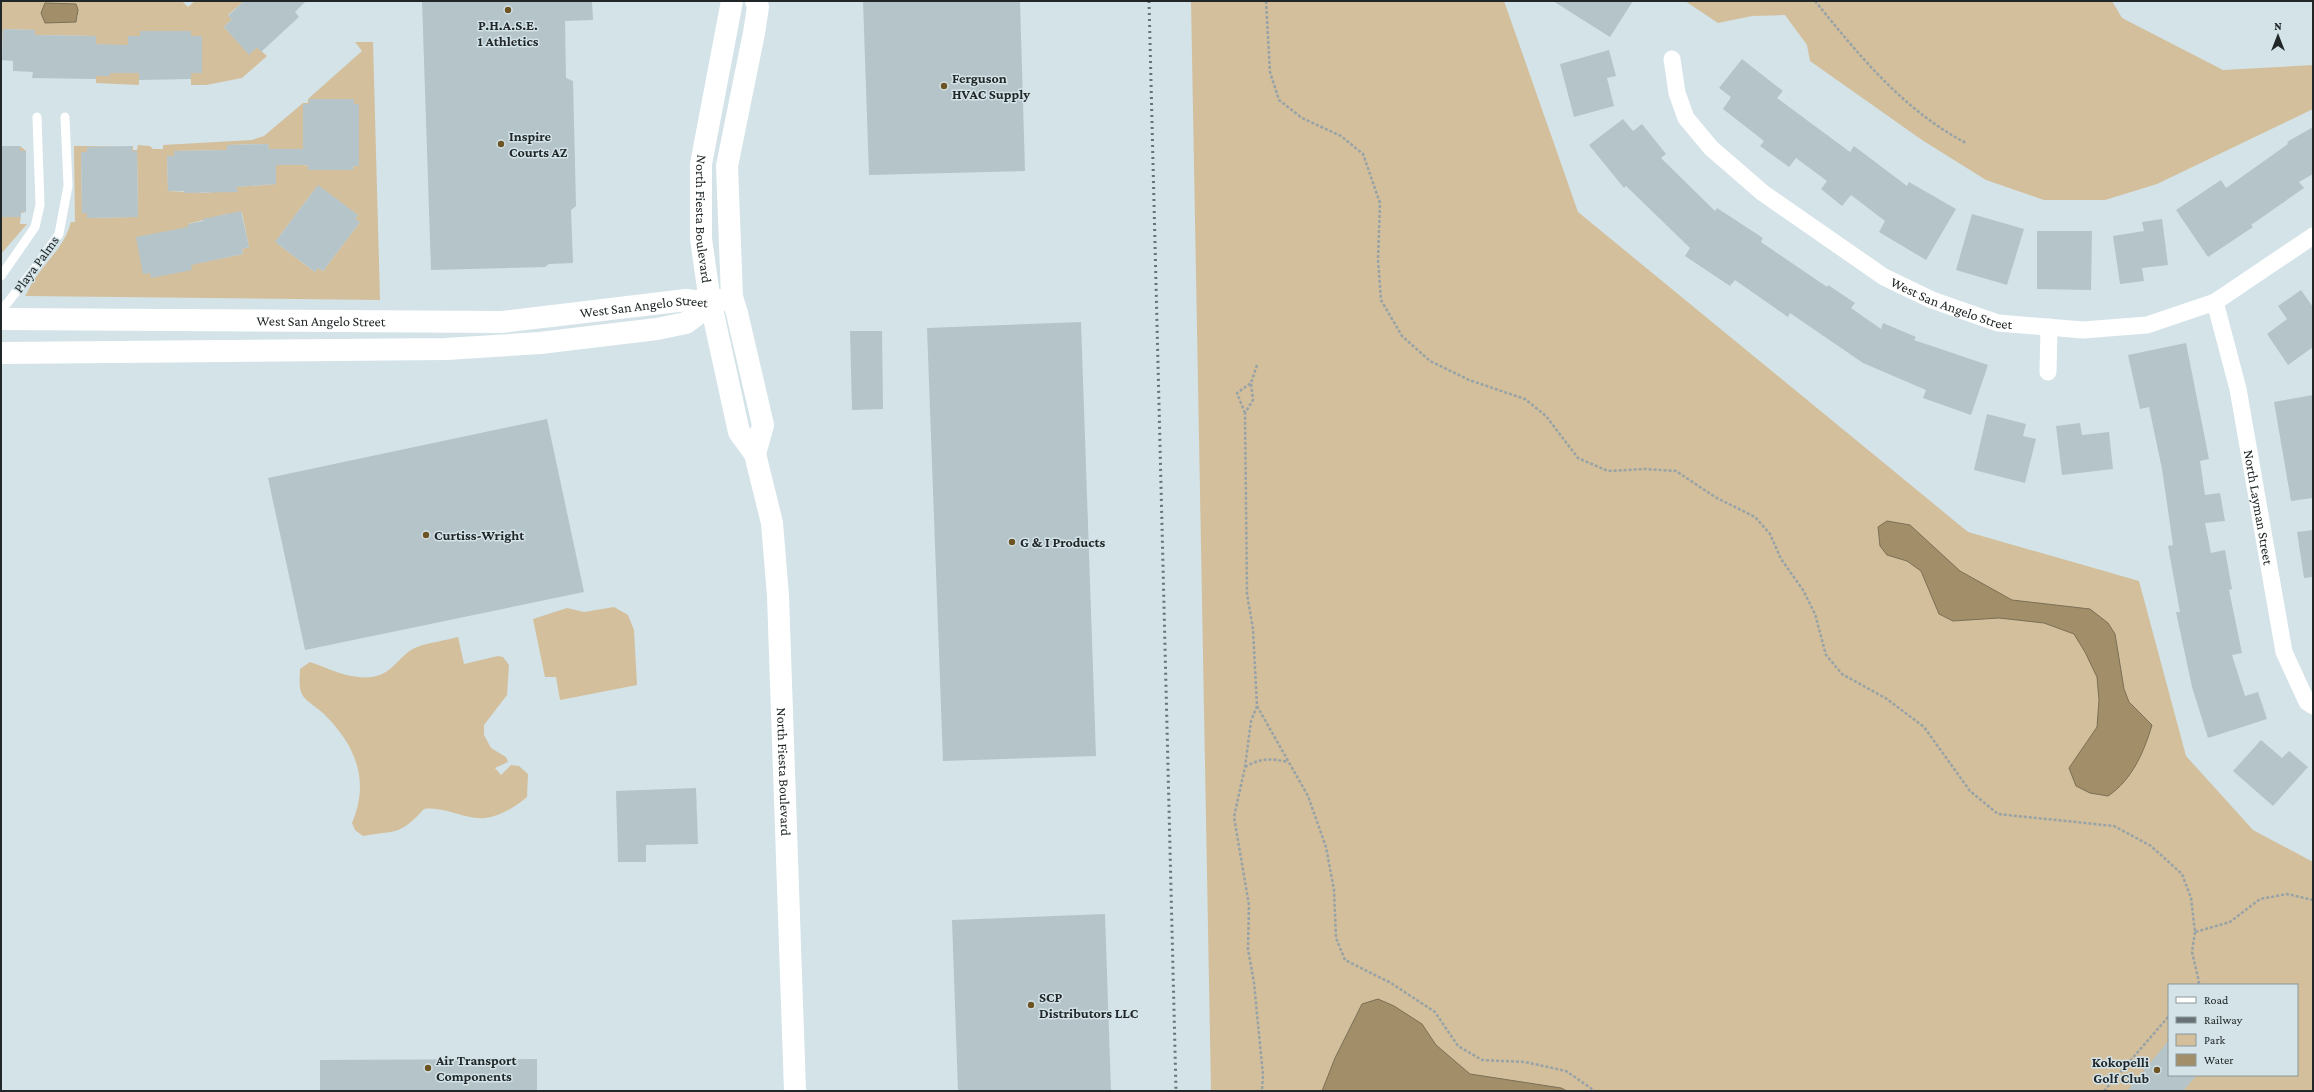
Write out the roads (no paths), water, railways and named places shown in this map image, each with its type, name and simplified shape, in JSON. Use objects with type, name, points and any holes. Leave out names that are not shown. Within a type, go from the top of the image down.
[{"type":"street","name":"North Fiesta Boulevard","points":[[722,300],[701,239],[701,164],[732,1]]},
{"type":"street","name":"North Fiesta Boulevard","points":[[756,1],[758,7],[754,33],[727,166],[722,300],[739,432],[755,454],[772,523],[778,596],[795,1091]]},
{"type":"street","name":"West San Angelo Street","points":[[1672,59],[1677,93],[1686,118],[1711,148],[1763,193],[1884,277],[1932,300],[1998,323],[2083,330],[2147,325],[2215,302],[2313,236]]},
{"type":"street","name":"West San Angelo Street","points":[[1,319],[502,322],[686,300],[722,300]]},
{"type":"street","name":"West San Angelo Street","points":[[1,353],[446,349],[540,343],[657,329],[686,323],[722,300]]},
{"type":"street","name":"North Layman Street","points":[[2215,302],[2238,389],[2284,652],[2306,702],[2313,706]]},
{"type":"street","points":[[2048,372],[2049,327]]},
{"type":"lane","name":"Playa Palms","points":[[1,276],[35,227],[40,205],[37,117]]},
{"type":"lane","name":"Playa Palms","points":[[1,311],[59,234],[68,186],[65,117]]},
{"type":"water","points":[[45,3],[76,4],[78,10],[76,22],[45,23],[41,13]]},
{"type":"water","points":[[1887,521],[1910,525],[1960,571],[2012,600],[2090,609],[2108,623],[2115,634],[2124,689],[2129,702],[2152,725],[2136,765],[2124,782],[2108,796],[2090,793],[2076,786],[2069,768],[2097,727],[2099,700],[2097,677],[2085,652],[2074,634],[2044,623],[1999,618],[1953,621],[1939,614],[1921,571],[1907,561],[1887,555],[1880,546],[1878,527]]},
{"type":"water","points":[[1378,999],[1394,1006],[1422,1024],[1436,1045],[1470,1074],[1561,1088],[1567,1091],[1322,1091],[1335,1058],[1362,1004]]},
{"type":"railway","points":[[1149,1],[1176,1091]]},
{"type":"place","name":"P.H.A.S.E. 1 Athletics","points":[[508,10]]},
{"type":"place","name":"Ferguson HVAC Supply","points":[[944,86]]},
{"type":"place","name":"Inspire Courts AZ","points":[[501,144]]},
{"type":"place","name":"Curtiss-Wright","points":[[426,535]]},
{"type":"place","name":"G & I Products","points":[[1012,542]]},
{"type":"place","name":"SCP Distributors LLC","points":[[1031,1005]]},
{"type":"place","name":"Air Transport Components","points":[[428,1068]]},
{"type":"place","name":"Kokopelli Golf Club","points":[[2157,1070]]}]
